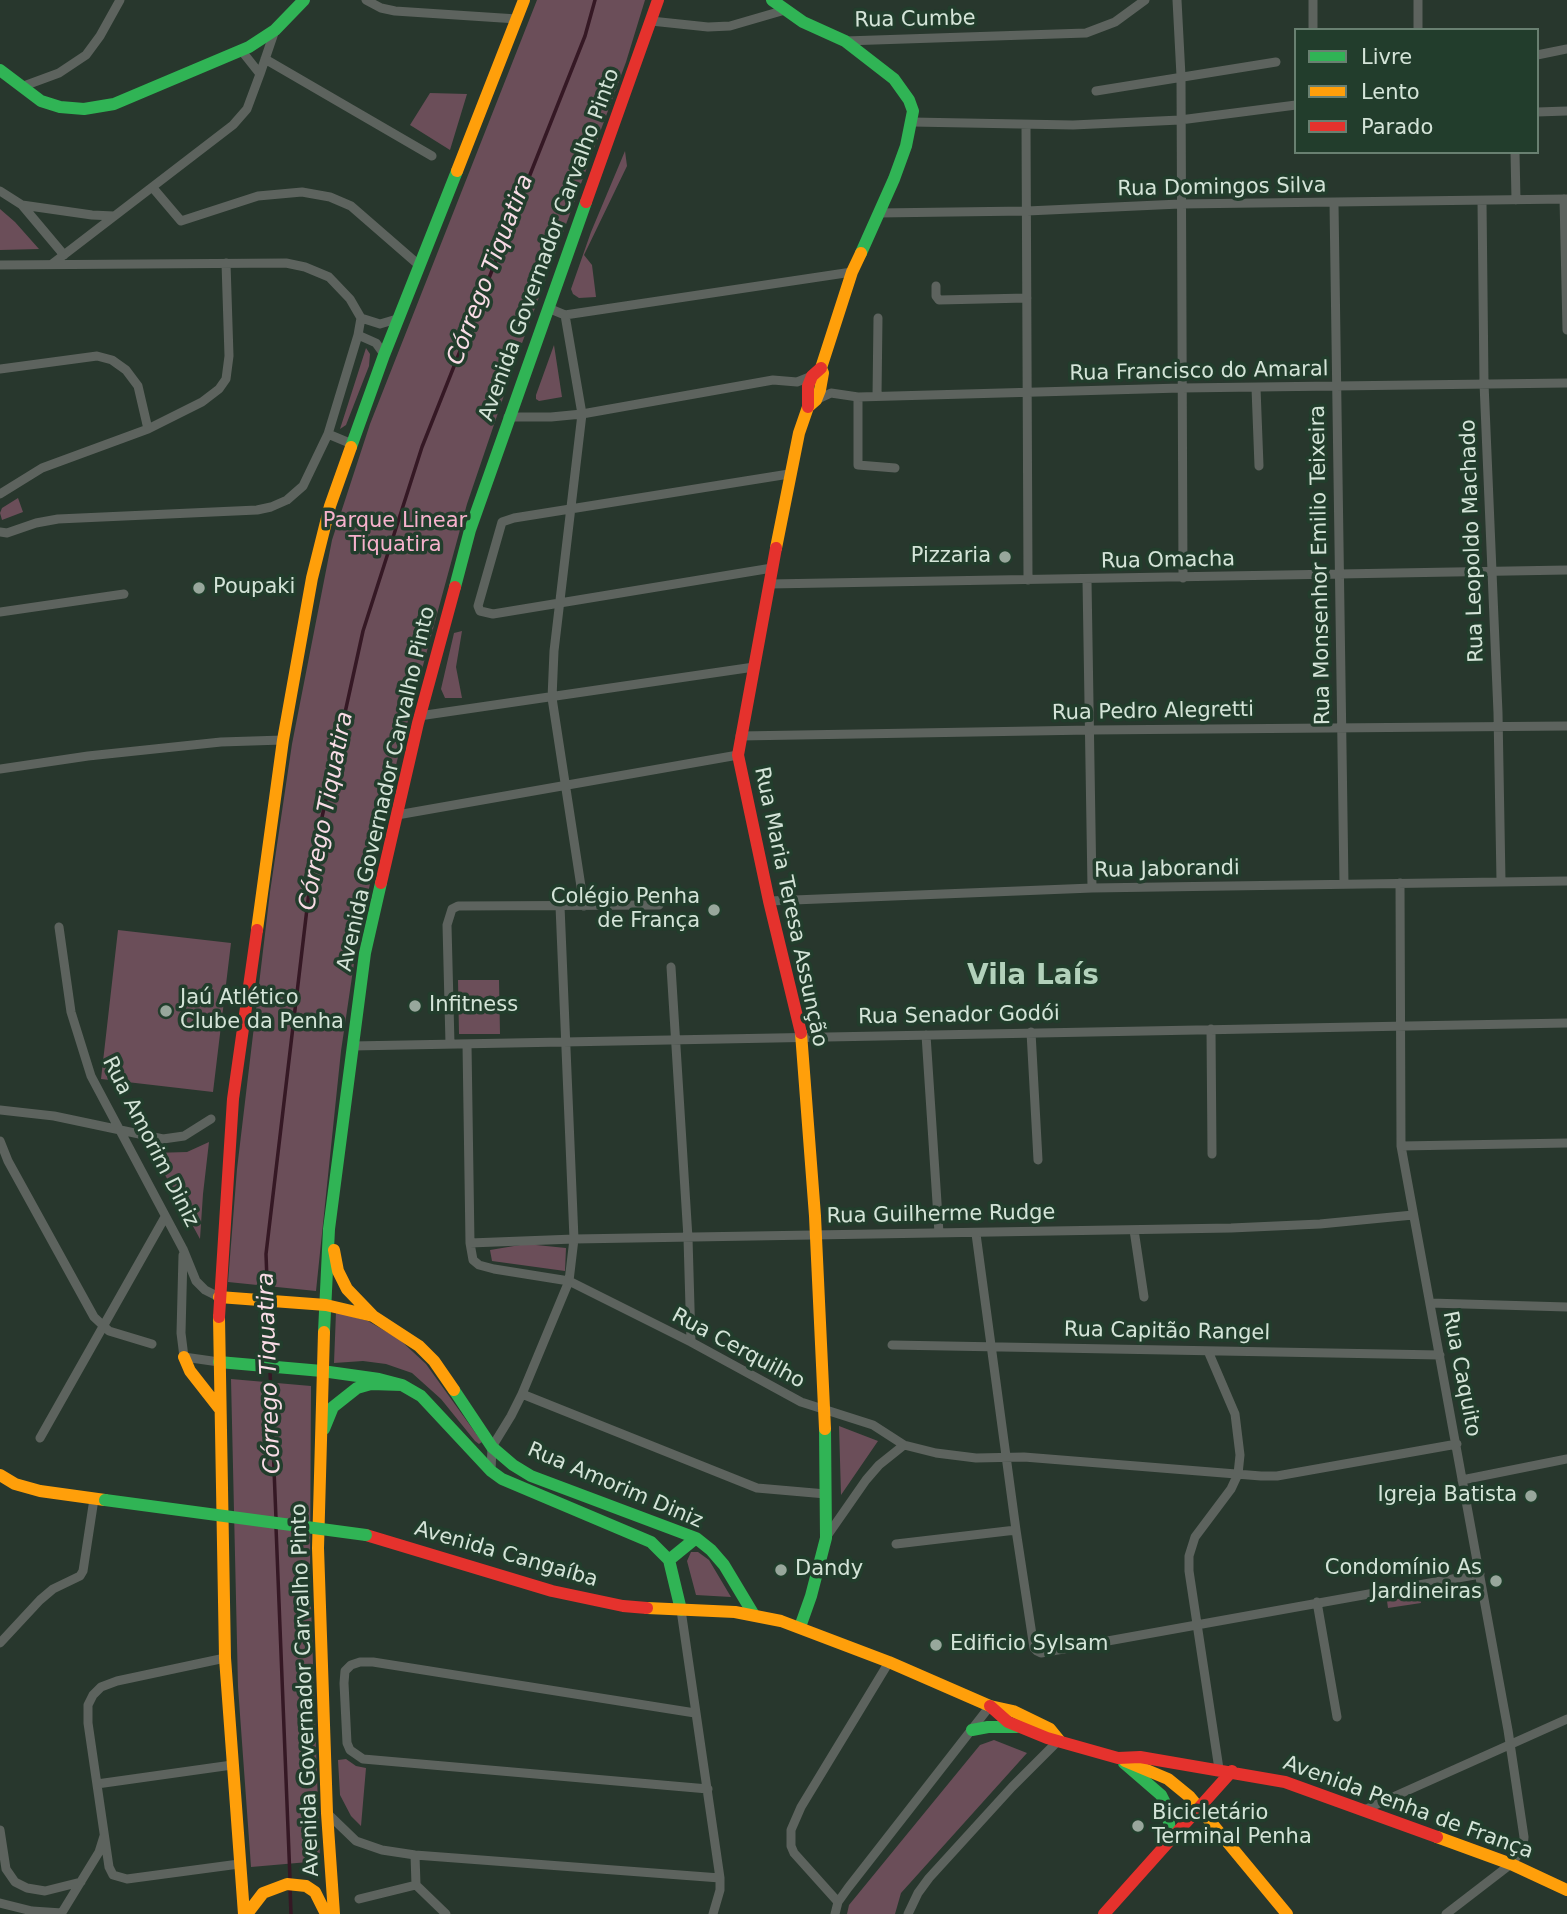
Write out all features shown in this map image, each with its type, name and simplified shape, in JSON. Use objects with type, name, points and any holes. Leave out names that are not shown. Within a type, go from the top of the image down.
[{"type":"main road","points":[[1,72],[41,101],[60,107],[84,109],[114,104],[241,50],[275,30],[304,0]]},
{"type":"main road","points":[[245,1914],[225,1658],[219,1362],[226,1298],[233,1099],[283,740],[318,551],[330,506],[384,355],[524,0]]},
{"type":"main road","name":"Avenida Governador Carvalho Pinto","points":[[334,1914],[327,1813],[318,1548],[320,1437],[315,1371],[329,1229],[365,953],[419,716],[470,530],[508,416],[658,0]]},
{"type":"main road","name":"Rua Cumbe","points":[[772,0],[803,22],[845,41]]},
{"type":"main road","points":[[845,41],[894,79],[909,100],[913,111],[912,122]]},
{"type":"main road","name":"Rua Maria Teresa Assunção","points":[[800,1628],[826,1538],[824,1410],[816,1234],[802,1038],[738,755],[789,474],[799,433],[852,272],[902,157],[912,122]]},
{"type":"main road","points":[[329,1229],[342,1280],[373,1316]]},
{"type":"main road","name":"Rua Amorim Diniz","points":[[226,1298],[321,1305],[373,1316],[419,1346],[434,1361],[492,1447],[513,1465],[531,1476],[696,1538],[724,1565],[754,1615]]},
{"type":"main road","points":[[184,1357],[190,1371],[219,1408]]},
{"type":"main road","name":"Rua Amorim Diniz","points":[[219,1362],[379,1379],[402,1385],[421,1396],[491,1471],[514,1486],[652,1542],[669,1560]]},
{"type":"main road","points":[[320,1437],[333,1407],[351,1392],[371,1384],[402,1385]]},
{"type":"main road","name":"Avenida Cangaíba","points":[[0,1475],[15,1484],[40,1491],[366,1535],[564,1594],[623,1606],[754,1615],[800,1628],[889,1662],[990,1706],[1032,1720],[1050,1729],[1059,1740]]},
{"type":"main road","points":[[681,1610],[669,1560],[696,1538]]},
{"type":"main road","name":"Avenida Cangaíba","points":[[990,1706],[1020,1727],[1118,1758],[1140,1757],[1226,1770]]},
{"type":"main road","points":[[972,1730],[1020,1727]]},
{"type":"main road","points":[[1118,1758],[1168,1779],[1200,1808],[1287,1914]]},
{"type":"main road","points":[[1118,1758],[1161,1795],[1167,1807],[1170,1831],[1165,1847]]},
{"type":"main road","points":[[1104,1914],[1200,1808],[1226,1770]]},
{"type":"main road","name":"Avenida Penha de França","points":[[1226,1770],[1286,1782],[1511,1864],[1567,1890]]},
{"type":"main road","points":[[245,1914],[257,1898],[269,1889],[287,1884],[306,1886],[315,1892],[326,1914]]},
{"type":"street","points":[[21,87],[59,73],[86,55],[120,0]]},
{"type":"street","points":[[366,0],[381,8],[395,11],[517,19]]},
{"type":"street","name":"Rua Cumbe","points":[[845,41],[1086,33],[1115,22],[1145,0]]},
{"type":"street","points":[[1177,0],[1181,76],[1183,578]]},
{"type":"street","points":[[1313,0],[1314,28]]},
{"type":"street","points":[[1418,0],[1418,28]]},
{"type":"street","points":[[651,20],[719,26],[755,20],[785,10]]},
{"type":"street","points":[[52,264],[233,125],[247,109],[275,30]]},
{"type":"street","points":[[241,50],[260,74]]},
{"type":"street","points":[[1539,55],[1567,50]]},
{"type":"street","points":[[265,60],[432,156]]},
{"type":"street","points":[[1096,91],[1276,62]]},
{"type":"street","points":[[912,122],[1073,125],[1180,120],[1294,104]]},
{"type":"street","points":[[1539,112],[1567,111]]},
{"type":"street","points":[[1026,125],[1028,580]]},
{"type":"street","points":[[1515,154],[1516,200]]},
{"type":"street","points":[[153,188],[181,221],[270,194],[302,192],[331,197],[351,206],[420,266]]},
{"type":"street","points":[[0,191],[22,205],[64,255]]},
{"type":"street","points":[[1565,199],[1567,330]]},
{"type":"street","name":"Rua Domingos Silva","points":[[878,213],[1027,211],[1180,204],[1565,199]]},
{"type":"street","name":"Rua Leopoldo Machado","points":[[1482,201],[1484,383],[1498,726],[1501,881]]},
{"type":"street","name":"Rua Monsenhor Emilio Teixeira","points":[[1334,203],[1343,884]]},
{"type":"street","points":[[22,205],[115,216]]},
{"type":"street","points":[[0,494],[41,468],[148,429],[202,402],[219,389],[226,379],[229,356],[226,263]]},
{"type":"street","points":[[0,265],[286,263],[329,277],[350,299],[361,318],[376,324],[386,324],[399,318]]},
{"type":"street","points":[[548,308],[565,315],[852,272]]},
{"type":"street","points":[[936,286],[939,300],[1027,298]]},
{"type":"street","points":[[565,315],[582,414],[552,673],[552,698],[584,906]]},
{"type":"street","points":[[0,532],[7,533],[58,519],[271,507],[287,500],[303,485],[328,434],[361,318]]},
{"type":"street","points":[[877,396],[878,318]]},
{"type":"street","points":[[358,335],[376,343],[384,355]]},
{"type":"street","points":[[0,369],[97,356],[112,360],[126,370],[138,386],[148,429]]},
{"type":"street","points":[[508,416],[551,417],[582,414],[774,380],[797,382],[818,374],[831,393],[810,401],[797,382]]},
{"type":"street","name":"Rua Francisco do Amaral","points":[[831,393],[858,397],[1181,388],[1567,383]]},
{"type":"street","points":[[1256,388],[1259,466]]},
{"type":"street","points":[[858,397],[858,465],[866,468],[895,468]]},
{"type":"street","points":[[328,434],[352,444]]},
{"type":"street","points":[[772,568],[493,614],[480,611],[478,606],[480,591],[502,522],[571,508],[789,474]]},
{"type":"street","name":"Rua Omacha","points":[[769,584],[1567,570]]},
{"type":"street","points":[[1087,580],[1092,888]]},
{"type":"street","points":[[0,612],[124,594]]},
{"type":"street","points":[[419,716],[754,667]]},
{"type":"street","name":"Rua Pedro Alegretti","points":[[740,736],[1567,726]]},
{"type":"street","points":[[0,769],[221,742],[283,740]]},
{"type":"street","points":[[397,815],[738,755]]},
{"type":"street","name":"Rua Jaborandi","points":[[769,901],[1092,888],[1567,881]]},
{"type":"street","name":"Rua Caquito","points":[[1400,883],[1401,1146],[1510,1745],[1524,1837],[1523,1848],[1511,1864]]},
{"type":"street","points":[[450,1044],[447,925],[452,909],[458,906],[659,905]]},
{"type":"street","points":[[491,1471],[492,1447],[522,1394],[569,1281],[574,1239],[560,906]]},
{"type":"street","name":"Rua Amorim Diniz","points":[[59,928],[71,1012],[91,1076],[200,1286],[226,1298]]},
{"type":"street","points":[[671,967],[688,1238],[691,1342]]},
{"type":"street","name":"Rua Senador Godói","points":[[352,1046],[1567,1023]]},
{"type":"street","points":[[1211,1029],[1212,1154]]},
{"type":"street","points":[[1031,1032],[1038,1160]]},
{"type":"street","points":[[926,1035],[939,1234]]},
{"type":"street","points":[[467,1044],[470,1243]]},
{"type":"street","points":[[0,1110],[54,1116],[163,1139],[184,1136],[211,1119]]},
{"type":"street","points":[[0,1141],[94,1317],[102,1326],[119,1335],[152,1344]]},
{"type":"street","points":[[1401,1146],[1567,1143]]},
{"type":"street","name":"Rua Guilherme Rudge","points":[[470,1243],[816,1234],[1134,1230],[1320,1224],[1413,1215]]},
{"type":"street","points":[[40,1438],[165,1217]]},
{"type":"street","points":[[1134,1230],[1144,1297]]},
{"type":"street","points":[[976,1234],[1016,1530],[1034,1648],[1037,1651],[1041,1653],[1480,1574]]},
{"type":"street","name":"Rua Cerquilho","points":[[470,1243],[473,1260],[479,1265],[569,1281],[691,1342],[801,1402],[873,1425],[904,1446],[953,1456],[1007,1457],[1277,1476],[1457,1444]]},
{"type":"street","name":"Rua Amorim Diniz","points":[[183,1249],[181,1333],[184,1357],[219,1362]]},
{"type":"street","points":[[1430,1303],[1567,1307]]},
{"type":"street","name":"Rua Capitão Rangel","points":[[892,1345],[1440,1354]]},
{"type":"street","points":[[1208,1351],[1235,1415],[1240,1455],[1238,1474],[1231,1489],[1195,1537],[1189,1556],[1189,1572],[1226,1770]]},
{"type":"street","points":[[522,1394],[757,1488],[826,1494]]},
{"type":"street","points":[[826,1538],[866,1480],[879,1465],[904,1446]]},
{"type":"street","points":[[1462,1480],[1567,1459]]},
{"type":"street","points":[[0,1643],[40,1600],[83,1572],[99,1499]]},
{"type":"street","points":[[896,1544],[1016,1530]]},
{"type":"street","points":[[1317,1602],[1338,1717]]},
{"type":"street","points":[[681,1610],[720,1878],[713,1914]]},
{"type":"street","points":[[225,1658],[117,1681],[101,1687],[88,1704],[88,1723],[109,1867],[113,1875],[119,1878],[239,1864]]},
{"type":"street","points":[[695,1713],[360,1661],[345,1671],[347,1743],[356,1755],[363,1759],[708,1789]]},
{"type":"street","points":[[838,1902],[794,1853],[791,1830],[800,1807],[889,1662]]},
{"type":"street","points":[[835,1914],[838,1902],[990,1706]]},
{"type":"street","points":[[1364,1810],[1567,1720]]},
{"type":"street","points":[[908,1914],[929,1878],[1059,1740]]},
{"type":"street","points":[[97,1784],[232,1765]]},
{"type":"street","points":[[327,1813],[356,1841],[382,1850],[415,1855],[720,1878]]},
{"type":"street","points":[[0,1830],[6,1869],[15,1882],[27,1888],[45,1891],[80,1882]]},
{"type":"street","points":[[0,1903],[32,1911],[62,1913],[99,1852],[105,1833]]},
{"type":"street","points":[[415,1855],[416,1885],[446,1914]]},
{"type":"street","points":[[1446,1914],[1511,1864]]},
{"type":"street","points":[[359,1899],[416,1885]]},
{"type":"green space","name":"Parque Linear Tiquatira","points":[[537,0],[645,0],[626,62],[518,354],[467,504],[397,761],[357,943],[341,1051],[316,1291],[228,1282],[237,1169],[270,892],[292,744],[332,540],[370,424]]},
{"type":"green space","points":[[430,93],[467,94],[450,150],[410,125]]},
{"type":"green space","points":[[625,151],[627,166],[584,255],[592,265],[596,297],[579,298],[571,289],[591,232]]},
{"type":"green space","points":[[0,209],[15,222],[39,249],[0,250]]},
{"type":"green space","points":[[554,345],[562,397],[539,401],[536,395]]},
{"type":"green space","points":[[366,348],[370,354],[369,366],[346,425],[340,429]]},
{"type":"green space","points":[[18,498],[23,512],[2,520],[2,508]]},
{"type":"green space","points":[[462,631],[456,667],[462,698],[445,698],[441,689],[454,633]]},
{"type":"green space","name":"Jaú Atlético Clube da Penha","points":[[118,930],[231,943],[213,1092],[101,1079]]},
{"type":"green space","points":[[458,980],[499,980],[500,1034],[459,1034]]},
{"type":"green space","points":[[209,1142],[200,1239],[153,1153],[187,1152]]},
{"type":"green space","points":[[526,1244],[566,1248],[565,1271],[492,1261],[490,1250]]},
{"type":"green space","points":[[336,1312],[368,1321],[399,1339],[426,1364],[482,1442],[479,1444],[475,1441],[441,1399],[412,1373],[386,1364],[363,1361],[334,1363]]},
{"type":"green space","points":[[231,1379],[311,1386],[310,1578],[320,1861],[251,1867],[238,1687]]},
{"type":"green space","points":[[839,1426],[878,1441],[841,1495]]},
{"type":"green space","points":[[691,1552],[698,1552],[709,1560],[731,1597],[696,1595],[687,1561]]},
{"type":"green space","points":[[1420,1595],[1421,1603],[1388,1608],[1387,1601]]},
{"type":"green space","points":[[994,1740],[1027,1753],[901,1893],[895,1914],[847,1914],[849,1905],[980,1745]]},
{"type":"green space","points":[[346,1759],[356,1766],[366,1768],[361,1826],[351,1816],[340,1795],[338,1760]]},
{"type":"waterway","name":"Córrego Tiquatira","points":[[270,1362],[266,1254],[313,858],[363,631],[422,447],[585,36],[595,0]]},
{"type":"waterway","name":"Córrego Tiquatira","points":[[270,1370],[276,1519]]},
{"type":"waterway","name":"Córrego Tiquatira","points":[[276,1527],[290,1879]]},
{"type":"waterway","name":"Córrego Tiquatira","points":[[290,1887],[291,1914]]},
{"type":"traffic: fast","points":[[0,70],[41,101],[60,107],[84,109],[114,104],[249,47],[275,30],[304,0]]},
{"type":"traffic: fast","points":[[772,0],[803,22],[845,41],[894,79],[909,100],[913,111],[906,146],[894,179],[861,253]]},
{"type":"traffic: fast","points":[[351,447],[384,355],[457,171]]},
{"type":"traffic: fast","points":[[455,587],[470,530],[586,202]]},
{"type":"traffic: fast","points":[[324,1332],[329,1229],[365,953],[381,883]]},
{"type":"traffic: fast","points":[[219,1362],[322,1371],[402,1385],[421,1396],[491,1471],[502,1479],[651,1542],[669,1560],[681,1610]]},
{"type":"traffic: fast","points":[[324,1429],[333,1407],[357,1388],[371,1384],[402,1385]]},
{"type":"traffic: fast","points":[[454,1390],[492,1447],[513,1465],[531,1476],[696,1538],[724,1565],[754,1615]]},
{"type":"traffic: fast","points":[[800,1627],[826,1538],[825,1429]]},
{"type":"traffic: fast","points":[[105,1500],[366,1535]]},
{"type":"traffic: fast","points":[[669,1560],[696,1538]]},
{"type":"traffic: fast","points":[[972,1730],[1017,1727]]},
{"type":"traffic: fast","points":[[1124,1763],[1161,1795],[1167,1807],[1170,1831],[1166,1844]]},
{"type":"traffic: slow","points":[[457,171],[524,0]]},
{"type":"traffic: slow","points":[[776,548],[799,433],[808,407],[816,400],[820,390],[823,373],[821,368],[852,272],[861,253]]},
{"type":"traffic: slow","points":[[257,930],[283,740],[312,578],[330,506],[351,447]]},
{"type":"traffic: slow","points":[[801,1033],[815,1216],[825,1429]]},
{"type":"traffic: slow","points":[[334,1250],[338,1271],[347,1289],[373,1316]]},
{"type":"traffic: slow","points":[[219,1297],[326,1305],[373,1316],[419,1346],[434,1361],[454,1390]]},
{"type":"traffic: slow","points":[[219,1317],[225,1658],[244,1914]]},
{"type":"traffic: slow","points":[[324,1332],[318,1548],[327,1813],[334,1914]]},
{"type":"traffic: slow","points":[[184,1357],[190,1371],[219,1408]]},
{"type":"traffic: slow","points":[[0,1475],[15,1484],[40,1491],[105,1500]]},
{"type":"traffic: slow","points":[[647,1608],[735,1612],[781,1621],[889,1662],[990,1706],[1013,1711],[1050,1729],[1059,1740]]},
{"type":"traffic: slow","points":[[1125,1761],[1168,1779],[1190,1797],[1287,1914]]},
{"type":"traffic: slow","points":[[1437,1837],[1511,1864],[1567,1890]]},
{"type":"traffic: slow","points":[[247,1914],[263,1893],[287,1884],[306,1886],[315,1892],[326,1914]]},
{"type":"traffic: jam","points":[[586,202],[658,0]]},
{"type":"traffic: jam","points":[[808,407],[808,386],[812,376],[821,368]]},
{"type":"traffic: jam","points":[[776,548],[738,755],[801,1033]]},
{"type":"traffic: jam","points":[[381,883],[418,723],[455,587]]},
{"type":"traffic: jam","points":[[219,1317],[233,1099],[257,930]]},
{"type":"traffic: jam","points":[[366,1535],[552,1591],[623,1606],[647,1608]]},
{"type":"traffic: jam","points":[[990,1706],[1008,1722],[1047,1738],[1118,1758],[1140,1757],[1285,1782],[1437,1837]]},
{"type":"traffic: jam","points":[[1104,1914],[1232,1771]]},
{"type":"place","name":"Pizzaria","points":[[1005,557]]},
{"type":"place","name":"Poupaki","points":[[199,588]]},
{"type":"place","name":"Colégio Penha de França","points":[[714,910]]},
{"type":"place","name":"Infitness","points":[[415,1006]]},
{"type":"place","name":"Jaú Atlético Clube da Penha","points":[[166,1011]]},
{"type":"place","name":"Igreja Batista","points":[[1531,1496]]},
{"type":"place","name":"Dandy","points":[[781,1570]]},
{"type":"place","name":"Condomínio As Jardineiras","points":[[1496,1581]]},
{"type":"place","name":"Edificio Sylsam","points":[[936,1645]]},
{"type":"place","name":"Bicicletário Terminal Penha","points":[[1138,1826]]},
{"type":"district","name":"Vila Laís","points":[[1033,977]]}]
